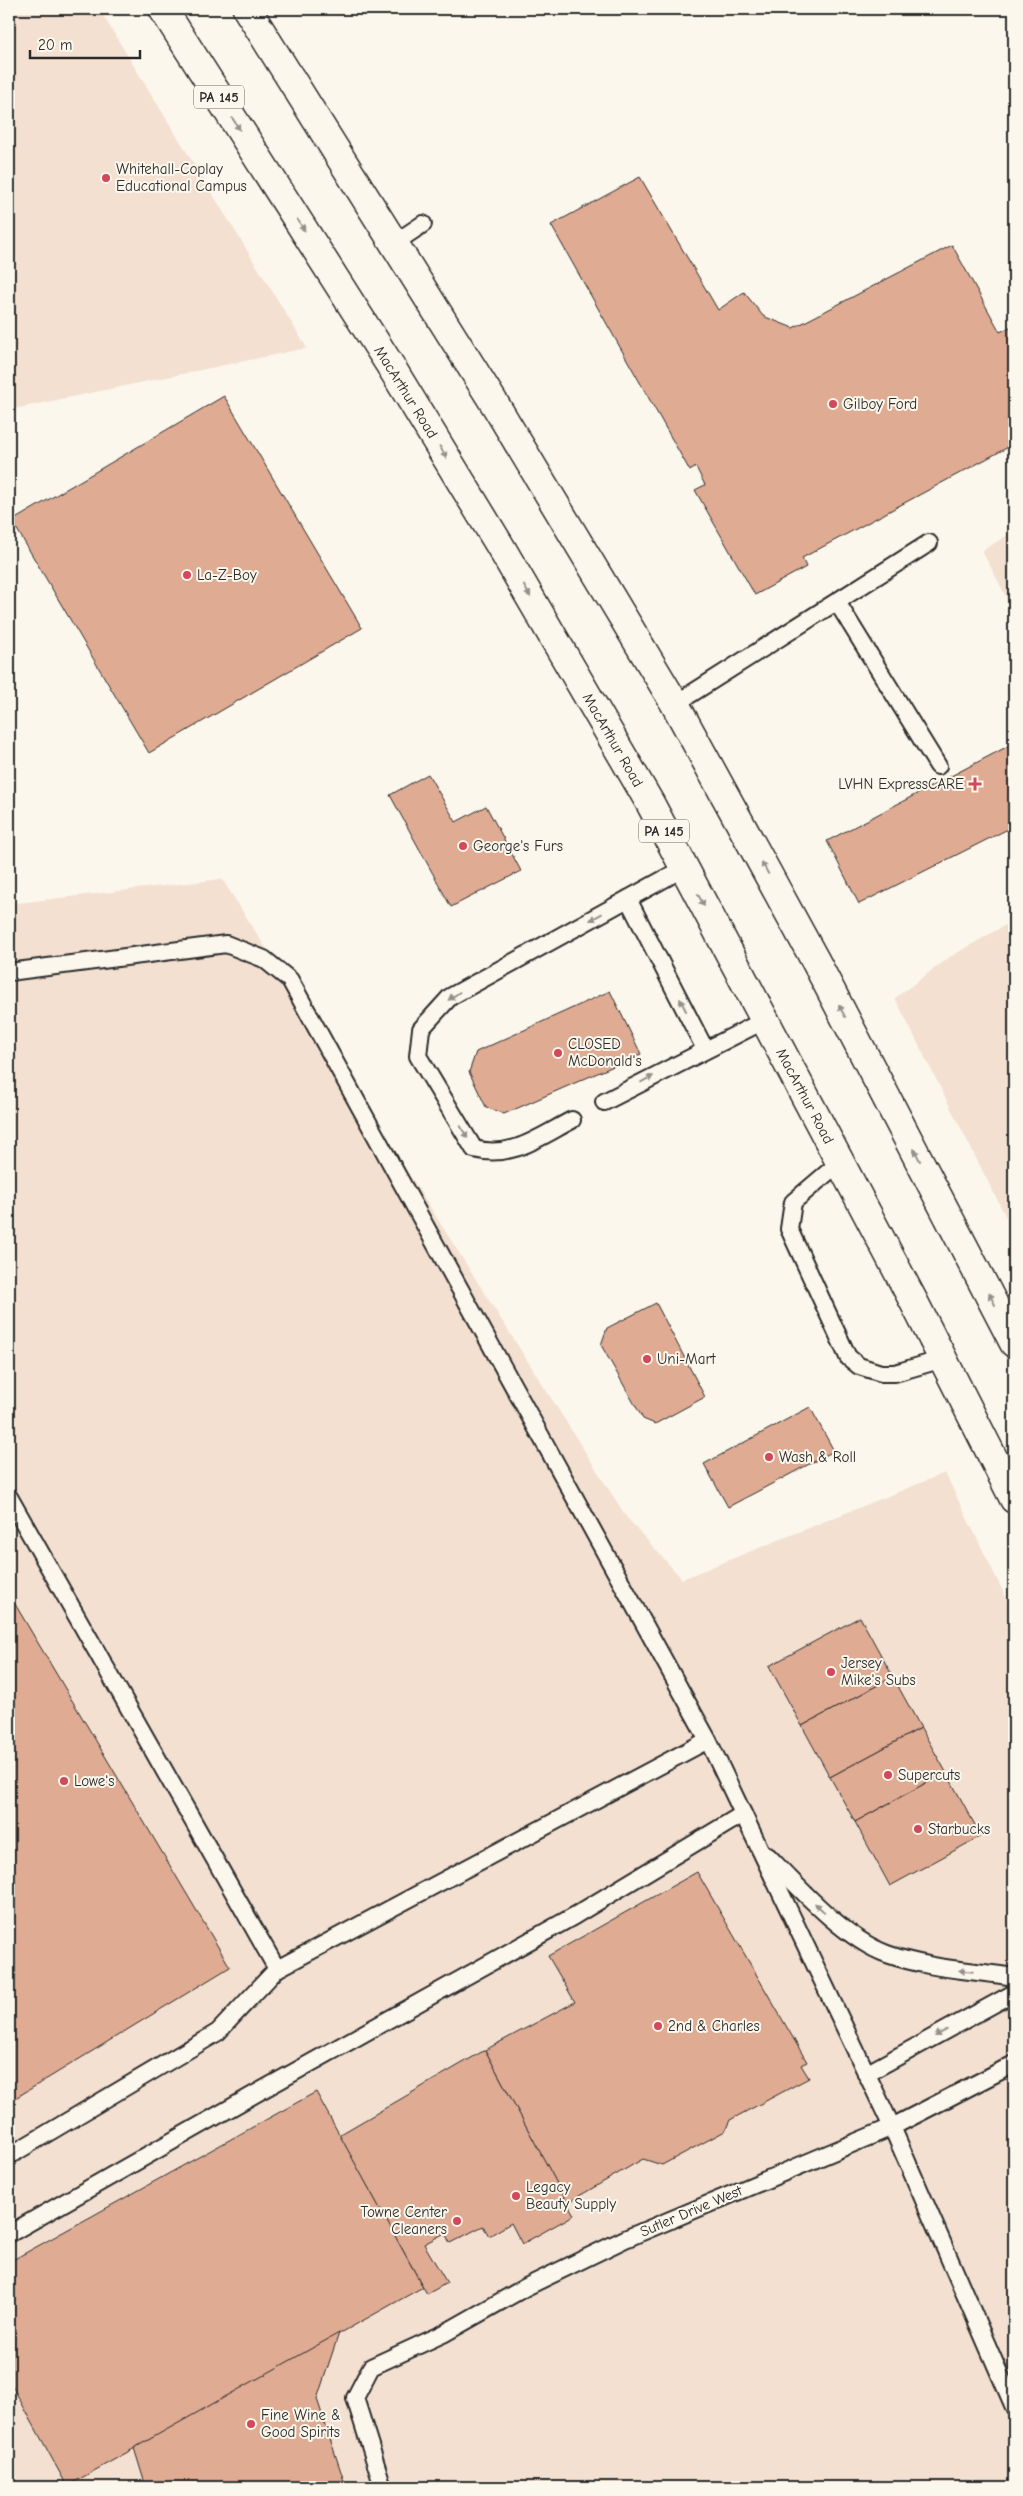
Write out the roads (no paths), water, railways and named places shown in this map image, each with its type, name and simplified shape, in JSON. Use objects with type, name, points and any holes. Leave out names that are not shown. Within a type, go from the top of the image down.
[{"type":"highway","name":"MacArthur Road","points":[[163,9],[390,365],[499,544],[608,730],[684,868],[840,1162],[1014,1499]]},
{"type":"highway","points":[[247,9],[501,414],[675,704],[816,962],[1014,1343]]},
{"type":"highway","points":[[266,9],[312,110]]},
{"type":"lane","points":[[393,244],[423,224]]},
{"type":"lane","points":[[675,704],[929,543]]},
{"type":"lane","points":[[837,602],[938,766]]},
{"type":"lane","points":[[572,1120],[512,1151],[490,1153],[474,1149],[418,1056],[421,1029],[450,997],[684,868]]},
{"type":"lane","points":[[628,899],[705,1049]]},
{"type":"lane","points":[[9,972],[226,944],[264,959],[290,980],[708,1740],[892,2127],[1014,2407]]},
{"type":"lane","points":[[604,1102],[764,1020]]},
{"type":"lane","points":[[840,1162],[793,1202],[789,1229],[848,1356],[859,1366],[880,1373],[895,1373],[943,1359]]},
{"type":"lane","points":[[9,1497],[277,1969]]},
{"type":"lane","points":[[9,2156],[218,2032],[277,1969],[708,1740]]},
{"type":"lane","points":[[9,2234],[263,2089],[574,1916],[743,1814]]},
{"type":"lane","points":[[759,1847],[834,1920],[886,1954],[941,1969],[1014,1977]]},
{"type":"lane","points":[[866,2074],[1014,1994]]},
{"type":"lane","name":"Sutler Drive West","points":[[383,2487],[355,2398],[371,2366],[442,2334],[526,2287],[625,2238],[892,2127],[1014,2064]]},
{"type":"place","name":"Whitehall-Coplay Educational Campus","points":[[106,178]]},
{"type":"place","name":"Gilboy Ford","points":[[833,404]]},
{"type":"place","name":"La-Z-Boy","points":[[187,575]]},
{"type":"place","name":"LVHN ExpressCARE","points":[[975,784]]},
{"type":"place","name":"George's Furs","points":[[463,846]]},
{"type":"place","name":"CLOSED McDonald's","points":[[558,1053]]},
{"type":"place","name":"Uni-Mart","points":[[647,1359]]},
{"type":"place","name":"Wash & Roll","points":[[769,1457]]},
{"type":"place","name":"Jersey Mike's Subs","points":[[831,1672]]},
{"type":"place","name":"Supercuts","points":[[888,1775]]},
{"type":"place","name":"Lowe's","points":[[64,1781]]},
{"type":"place","name":"Starbucks","points":[[918,1829]]},
{"type":"place","name":"2nd & Charles","points":[[658,2026]]},
{"type":"place","name":"Legacy Beauty Supply","points":[[516,2196]]},
{"type":"place","name":"Towne Center Cleaners","points":[[457,2221]]},
{"type":"place","name":"Fine Wine & Good Spirits","points":[[251,2424]]}]
